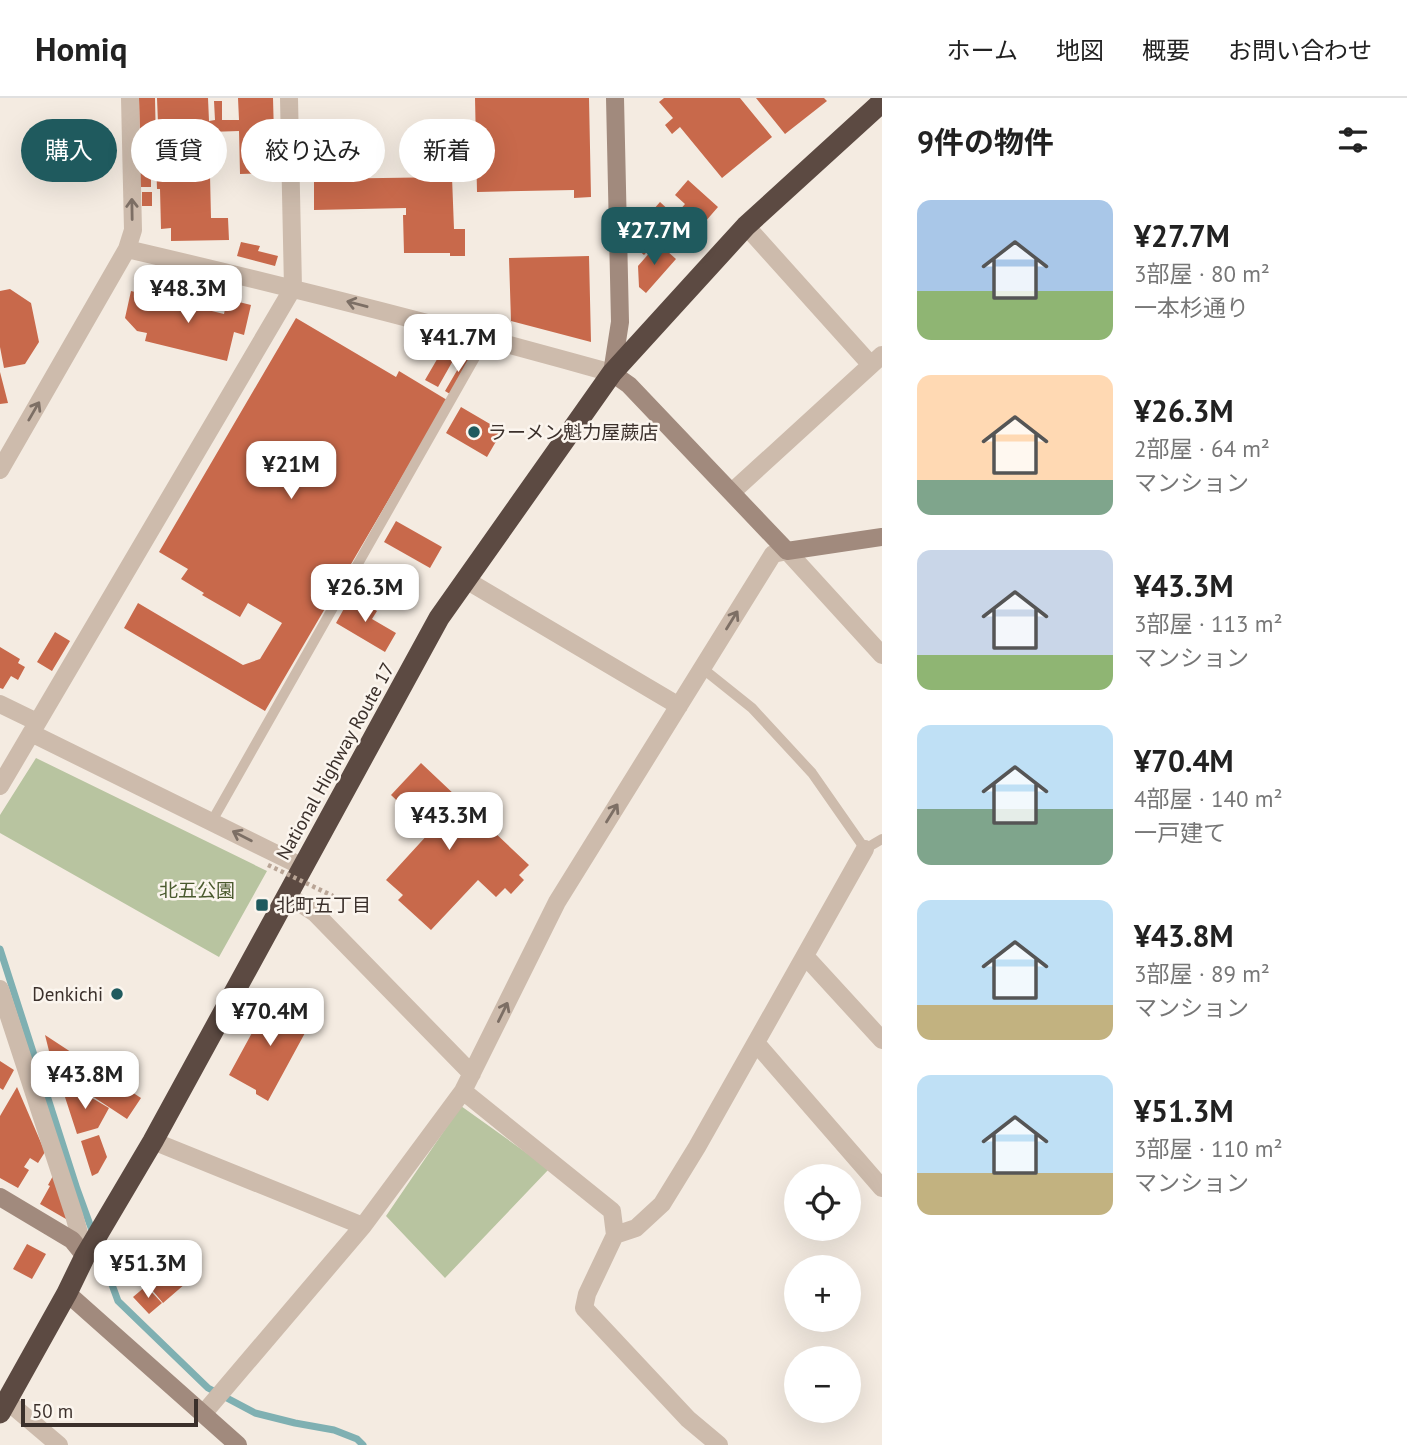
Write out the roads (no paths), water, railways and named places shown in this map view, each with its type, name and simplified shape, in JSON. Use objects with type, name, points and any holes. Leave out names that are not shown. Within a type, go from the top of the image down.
[{"type":"highway","name":"National Highway Route 17","points":[[3,1407],[87,1253],[153,1141],[439,618],[612,373],[746,226],[882,102]]},
{"type":"street","points":[[0,470],[127,249],[133,230],[130,98]]},
{"type":"street","points":[[0,786],[293,288],[289,98]]},
{"type":"street","points":[[612,373],[620,322],[617,100]]},
{"type":"street","points":[[732,492],[877,360],[746,226]]},
{"type":"street","points":[[127,249],[293,288],[612,373],[629,385],[732,492],[780,552],[882,654]]},
{"type":"street","points":[[208,1409],[363,1226],[463,1091],[557,902],[702,668],[780,552],[882,537]]},
{"type":"street","points":[[466,580],[679,706]]},
{"type":"street","points":[[0,704],[34,728],[303,867]]},
{"type":"street","points":[[615,1235],[636,1228],[662,1204],[865,849]]},
{"type":"street","points":[[288,895],[315,912],[472,1074]]},
{"type":"street","points":[[804,956],[882,1040]]},
{"type":"street","points":[[0,989],[87,1253]]},
{"type":"street","points":[[0,1031],[17,1040]]},
{"type":"street","points":[[756,1043],[882,1188]]},
{"type":"street","points":[[463,1091],[612,1211],[615,1235],[587,1294],[584,1308],[688,1419],[719,1445]]},
{"type":"street","points":[[153,1141],[363,1226]]},
{"type":"street","points":[[0,1197],[72,1240],[87,1253]]},
{"type":"street","points":[[67,1293],[208,1409],[238,1445]]},
{"type":"street","points":[[3,1407],[59,1445]]},
{"type":"lane","points":[[212,821],[486,338]]},
{"type":"lane","points":[[702,668],[752,708],[811,773],[865,849],[882,839]]},
{"type":"waterway","points":[[0,949],[93,1233]]},
{"type":"waterway","points":[[97,1244],[118,1301],[208,1388],[255,1413],[334,1430],[357,1439],[363,1445]]},
{"type":"place","name":"ラーメン魁力屋蕨店","points":[[474,432]]},
{"type":"place","name":"北町五丁目","points":[[262,905]]},
{"type":"place","name":"Denkichi","points":[[117,994]]},
{"type":"park label","name":"北五公園","points":[[197,890]]}]
